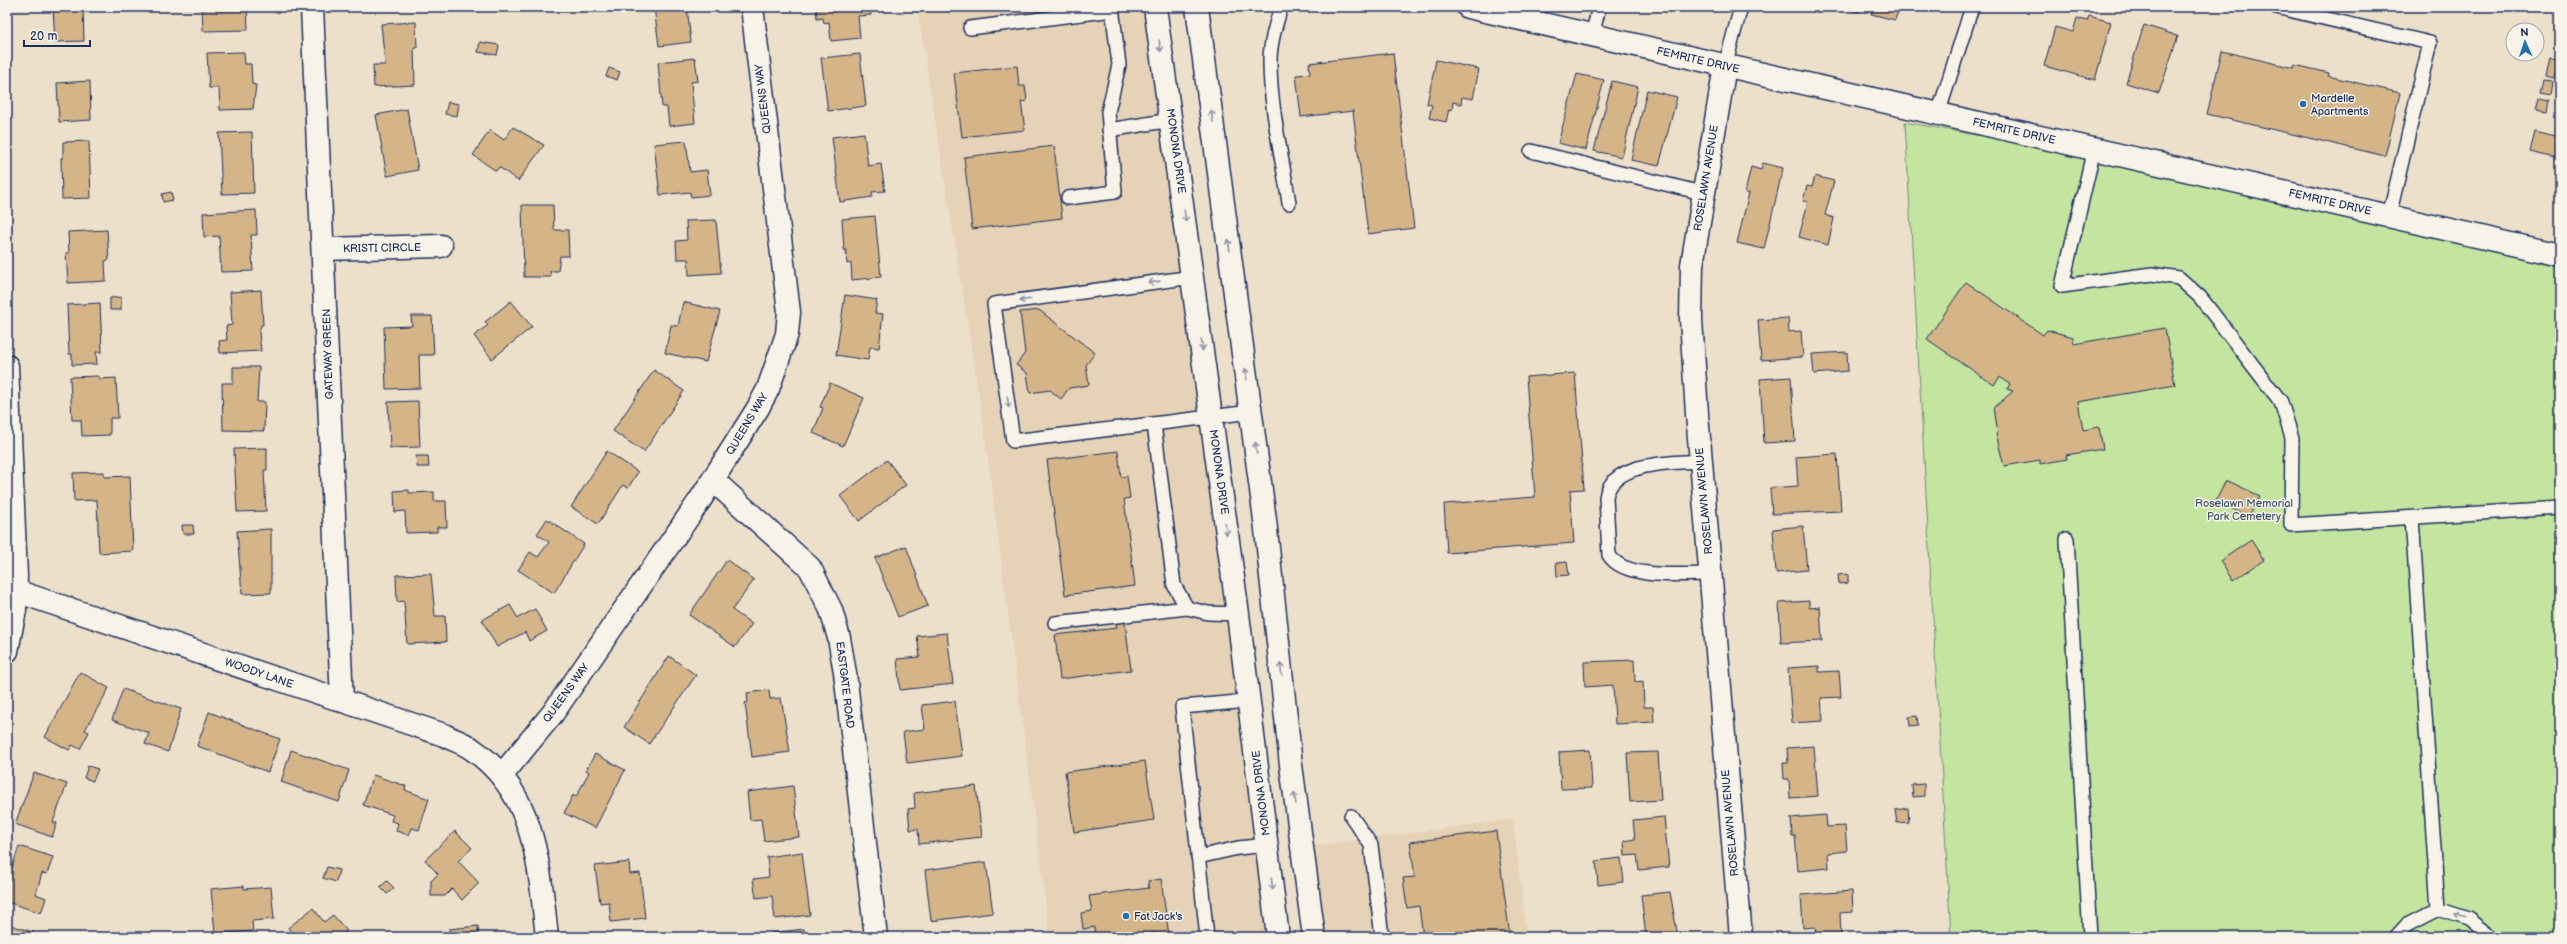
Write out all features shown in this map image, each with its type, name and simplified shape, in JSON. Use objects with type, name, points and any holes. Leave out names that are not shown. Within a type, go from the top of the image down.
[{"type":"street","name":"GATEWAY GREEN","points":[[312,7],[342,701]]},
{"type":"street","name":"QUEENS WAY","points":[[502,775],[554,713],[713,480],[768,389],[787,334],[789,312],[752,7]]},
{"type":"street","name":"MONONA DRIVE","points":[[1155,7],[1238,614],[1278,937]]},
{"type":"street","points":[[1197,7],[1265,520],[1291,765],[1314,937]]},
{"type":"street","name":"FEMRITE DRIVE","points":[[1468,7],[2560,255]]},
{"type":"street","name":"ROSELAWN AVENUE","points":[[1725,66],[1702,193],[1692,264],[1691,319],[1700,461],[1741,937]]},
{"type":"street","name":"KRISTI CIRCLE","points":[[323,249],[441,246]]},
{"type":"street","points":[[7,366],[11,589],[15,610],[7,651]]},
{"type":"street","name":"EASTGATE ROAD","points":[[713,480],[810,568],[831,610],[839,638],[845,673],[876,937]]},
{"type":"street","name":"WOODY LANE","points":[[11,589],[444,736],[471,748],[502,775],[521,804],[536,853],[547,937]]},
{"type":"lane","points":[[1281,7],[1274,30],[1270,60],[1273,98],[1289,203]]},
{"type":"lane","points":[[1592,36],[1599,7]]},
{"type":"lane","points":[[1725,66],[1742,7]]},
{"type":"lane","points":[[1938,114],[1972,7]]},
{"type":"lane","points":[[2276,7],[2430,43],[2389,216]]},
{"type":"lane","points":[[970,28],[1112,9],[1119,65],[1110,98],[1109,130],[1115,192],[1068,198]]},
{"type":"lane","points":[[1109,130],[1171,120]]},
{"type":"lane","points":[[2094,149],[2062,286],[2152,274],[2179,278],[2200,297],[2281,402],[2292,438],[2291,525],[2560,508]]},
{"type":"lane","points":[[1531,151],[1702,193]]},
{"type":"lane","points":[[1193,277],[994,304],[1013,441],[1251,412]]},
{"type":"lane","points":[[1154,424],[1174,585],[1187,608]]},
{"type":"lane","points":[[1700,461],[1654,464],[1638,468],[1615,481],[1607,489],[1606,497],[1609,555],[1619,564],[1640,571],[1663,575],[1710,574]]},
{"type":"lane","points":[[2412,518],[2438,909]]},
{"type":"lane","points":[[2067,539],[2090,937]]},
{"type":"lane","points":[[1055,623],[1187,608],[1208,613],[1238,614]]},
{"type":"lane","points":[[1207,937],[1182,707],[1249,701]]},
{"type":"lane","points":[[1351,816],[1371,845],[1382,937]]},
{"type":"lane","points":[[1198,857],[1238,848],[1267,845]]},
{"type":"lane","points":[[2396,937],[2407,925],[2438,909],[2469,919],[2492,937]]},
{"type":"shaded area","points":[[917,7],[1155,7],[1278,937],[1050,937],[983,422]]},
{"type":"shaded area","points":[[1513,819],[1527,937],[1314,937],[1312,846]]},
{"type":"green space","name":"Roselawn Memorial Park Cemetery","points":[[1905,122],[2291,193],[2560,255],[2560,937],[1951,937]]},
{"type":"building","points":[[53,7],[83,7],[84,41],[55,42]]},
{"type":"building","points":[[202,7],[247,7],[248,30],[203,31]]},
{"type":"building","points":[[654,7],[687,7],[691,42],[659,46]]},
{"type":"building","points":[[816,7],[870,7],[871,15],[858,16],[860,38],[831,41],[829,22],[824,23],[823,18],[817,19]]},
{"type":"building","points":[[1838,7],[1860,7],[1859,12]]},
{"type":"building","points":[[1873,7],[1906,7],[1904,13],[1898,11],[1895,20],[1871,14]]},
{"type":"building","points":[[2089,16],[2111,22],[2095,80],[2044,66],[2055,27],[2073,32],[2077,18],[2087,21]]},
{"type":"building","points":[[416,22],[417,48],[414,48],[415,85],[374,87],[373,65],[385,65],[381,24]]},
{"type":"building","points":[[2144,25],[2178,36],[2159,93],[2126,83]]},
{"type":"building","points":[[480,42],[499,45],[497,55],[478,52]]},
{"type":"building","name":"Mardelle Apartments","points":[[2222,51],[2294,68],[2295,65],[2329,73],[2328,76],[2400,93],[2385,156],[2207,114]]},
{"type":"building","points":[[244,52],[245,64],[251,64],[252,84],[256,85],[253,109],[220,110],[219,88],[209,88],[207,53]]},
{"type":"building","points":[[1393,53],[1414,228],[1368,234],[1353,111],[1301,117],[1296,75],[1310,74],[1309,63]]},
{"type":"building","points":[[860,54],[866,106],[828,111],[821,58]]},
{"type":"building","points":[[2549,57],[2559,60],[2554,79],[2545,77]]},
{"type":"building","points":[[695,58],[698,81],[691,82],[695,123],[669,126],[667,107],[662,107],[658,62]]},
{"type":"building","points":[[1436,60],[1479,69],[1473,99],[1462,97],[1461,104],[1453,102],[1452,110],[1449,109],[1446,122],[1429,118],[1432,105],[1427,104]]},
{"type":"building","points":[[1017,66],[1019,86],[1025,86],[1027,101],[1021,102],[1025,130],[962,137],[954,73]]},
{"type":"building","points":[[609,68],[620,72],[617,80],[606,76]]},
{"type":"building","points":[[1577,74],[1604,80],[1586,150],[1558,143]]},
{"type":"building","points":[[90,81],[91,120],[59,122],[57,83]]},
{"type":"building","points":[[1612,81],[1638,87],[1622,157],[1594,151]]},
{"type":"building","points":[[2543,81],[2552,82],[2550,95],[2540,93]]},
{"type":"building","points":[[1647,90],[1677,97],[1659,166],[1631,160]]},
{"type":"building","points":[[2539,99],[2548,101],[2546,112],[2536,110]]},
{"type":"building","points":[[448,102],[459,104],[457,116],[445,114]]},
{"type":"building","points":[[407,109],[418,170],[387,176],[376,115]]},
{"type":"building","points":[[513,127],[544,145],[518,181],[499,167],[496,171],[473,155],[490,130],[504,140]]},
{"type":"building","points":[[2535,131],[2560,137],[2560,159],[2530,152]]},
{"type":"building","points":[[252,132],[254,193],[222,194],[219,133]]},
{"type":"building","points":[[864,133],[868,166],[881,164],[885,191],[872,192],[872,197],[840,202],[832,137]]},
{"type":"building","points":[[89,141],[91,198],[62,199],[61,158],[63,158],[63,142]]},
{"type":"building","points":[[686,141],[690,172],[707,170],[710,195],[691,197],[690,192],[660,195],[654,144]]},
{"type":"building","points":[[1054,146],[1062,218],[972,229],[964,157]]},
{"type":"building","points":[[1763,163],[1783,168],[1764,249],[1737,243],[1749,193],[1745,193],[1751,167],[1761,170]]},
{"type":"building","points":[[1815,176],[1834,181],[1825,215],[1834,218],[1828,245],[1799,237],[1808,202],[1803,201],[1807,186],[1812,187]]},
{"type":"building","points":[[171,192],[173,200],[163,202],[162,194]]},
{"type":"building","points":[[522,205],[553,205],[554,230],[568,230],[569,256],[560,256],[558,271],[550,271],[551,277],[524,277]]},
{"type":"building","points":[[256,210],[257,235],[251,235],[253,271],[221,272],[219,236],[204,237],[203,213]]},
{"type":"building","points":[[875,216],[881,277],[852,280],[851,263],[847,264],[846,250],[844,250],[842,219]]},
{"type":"building","points":[[716,220],[721,273],[689,275],[688,259],[677,259],[676,241],[687,240],[686,221]]},
{"type":"building","points":[[107,230],[109,260],[105,261],[106,281],[68,283],[66,253],[69,253],[68,232]]},
{"type":"building","points":[[1966,282],[2043,335],[2047,330],[2073,337],[2074,344],[2165,328],[2175,385],[2078,402],[2083,430],[2099,427],[2103,449],[2066,455],[2067,459],[2040,464],[2040,460],[2004,466],[1996,434],[1998,433],[1994,408],[2013,391],[2007,389],[2010,384],[2000,377],[1994,385],[1927,339]]},
{"type":"building","points":[[261,290],[263,325],[261,325],[259,333],[261,351],[220,353],[219,341],[227,340],[226,326],[232,325],[230,292]]},
{"type":"building","points":[[845,295],[877,300],[875,313],[883,314],[879,348],[870,347],[868,360],[836,355]]},
{"type":"building","points":[[121,297],[121,310],[110,310],[110,298]]},
{"type":"building","points":[[511,301],[532,327],[492,359],[474,336],[488,325],[485,322]]},
{"type":"building","points":[[683,302],[720,311],[706,362],[665,353],[671,325],[678,326]]},
{"type":"building","points":[[100,303],[102,352],[96,352],[97,364],[72,365],[72,354],[69,354],[67,305]]},
{"type":"building","points":[[1039,310],[1095,353],[1086,365],[1089,385],[1069,388],[1061,399],[1050,390],[1030,393],[1027,373],[1016,365],[1025,353],[1020,312]]},
{"type":"building","points":[[411,316],[432,316],[434,355],[419,355],[420,388],[386,389],[384,327],[412,326]]},
{"type":"building","points":[[1788,318],[1789,332],[1801,331],[1803,357],[1761,360],[1758,320]]},
{"type":"building","points":[[1847,352],[1848,371],[1814,374],[1812,354]]},
{"type":"building","points":[[233,367],[259,367],[257,402],[265,402],[264,431],[223,430],[222,383],[233,383]]},
{"type":"building","points":[[654,370],[684,391],[644,452],[613,431]]},
{"type":"building","points":[[1575,373],[1584,489],[1570,490],[1574,543],[1447,553],[1444,504],[1535,497],[1526,377]]},
{"type":"building","points":[[99,376],[99,379],[116,378],[118,418],[110,418],[110,435],[82,436],[81,420],[72,420],[70,377]]},
{"type":"building","points":[[1791,377],[1795,441],[1764,443],[1760,379]]},
{"type":"building","points":[[830,383],[864,398],[843,446],[813,433],[823,408],[820,407]]},
{"type":"building","points":[[418,401],[420,447],[390,448],[388,402]]},
{"type":"building","points":[[267,448],[267,470],[264,470],[266,511],[237,512],[234,449]]},
{"type":"building","points":[[607,451],[638,472],[628,488],[623,485],[598,524],[571,507]]},
{"type":"building","points":[[1118,451],[1121,477],[1127,476],[1130,498],[1124,499],[1135,586],[1065,595],[1047,460]]},
{"type":"building","points":[[1837,454],[1841,511],[1772,514],[1770,488],[1798,486],[1796,457]]},
{"type":"building","points":[[416,456],[428,456],[429,467],[417,467]]},
{"type":"building","points":[[887,460],[906,485],[859,521],[840,496]]},
{"type":"building","points":[[104,472],[104,477],[130,476],[133,551],[99,553],[97,500],[74,501],[73,473]]},
{"type":"building","points":[[2226,480],[2260,496],[2249,517],[2216,501]]},
{"type":"building","points":[[409,490],[409,493],[434,492],[434,501],[446,501],[447,527],[437,527],[437,532],[406,533],[405,511],[395,512],[394,491]]},
{"type":"building","points":[[547,519],[584,544],[554,593],[518,570],[530,552],[538,557],[549,542],[537,534]]},
{"type":"building","points":[[182,525],[193,525],[194,534],[183,534]]},
{"type":"building","points":[[1803,526],[1807,570],[1776,573],[1773,529]]},
{"type":"building","points":[[271,529],[271,593],[242,594],[237,531]]},
{"type":"building","points":[[2251,540],[2264,560],[2233,581],[2220,561]]},
{"type":"building","points":[[906,546],[928,606],[898,617],[875,558]]},
{"type":"building","points":[[727,560],[754,580],[732,610],[752,624],[735,647],[689,615]]},
{"type":"building","points":[[1567,562],[1569,575],[1557,576],[1556,563]]},
{"type":"building","points":[[431,574],[435,616],[445,616],[446,642],[407,644],[404,601],[397,602],[396,575]]},
{"type":"building","points":[[1848,574],[1848,583],[1839,584],[1838,575]]},
{"type":"building","points":[[1809,601],[1809,608],[1820,607],[1822,641],[1781,643],[1779,603]]},
{"type":"building","points":[[510,605],[518,618],[535,609],[547,631],[529,641],[525,632],[497,647],[482,620]]},
{"type":"building","points":[[1125,622],[1131,670],[1060,679],[1055,635],[1117,628],[1116,623]]},
{"type":"building","points":[[947,633],[953,684],[900,690],[897,659],[920,657],[917,636]]},
{"type":"building","points":[[669,656],[696,675],[649,744],[624,727]]},
{"type":"building","points":[[1634,660],[1635,682],[1643,681],[1644,707],[1653,707],[1654,722],[1615,724],[1613,685],[1585,687],[1584,662]]},
{"type":"building","points":[[1819,666],[1819,672],[1839,671],[1841,697],[1821,698],[1823,721],[1792,723],[1788,668]]},
{"type":"building","points":[[80,672],[109,688],[85,730],[89,732],[80,749],[72,745],[69,750],[45,737]]},
{"type":"building","points":[[123,689],[181,709],[168,752],[145,744],[149,733],[112,720]]},
{"type":"building","points":[[769,690],[770,699],[781,698],[790,752],[752,757],[745,703],[748,702],[747,693]]},
{"type":"building","points":[[955,701],[962,756],[907,763],[903,732],[925,729],[922,705]]},
{"type":"building","points":[[209,712],[280,739],[268,772],[197,746]]},
{"type":"building","points":[[1917,716],[1918,725],[1910,726],[1909,717]]},
{"type":"building","points":[[1814,746],[1818,796],[1790,798],[1789,779],[1784,779],[1783,763],[1788,763],[1787,748]]},
{"type":"building","points":[[291,750],[349,770],[339,802],[281,782]]},
{"type":"building","points":[[1590,750],[1592,788],[1561,789],[1559,752]]},
{"type":"building","points":[[1658,752],[1661,800],[1630,802],[1627,753]]},
{"type":"building","points":[[595,754],[625,770],[595,828],[564,813],[573,795],[576,797],[589,772],[586,770]]},
{"type":"building","points":[[1145,761],[1154,820],[1074,832],[1065,772]]},
{"type":"building","points":[[88,766],[98,769],[93,781],[84,778]]},
{"type":"building","points":[[34,773],[67,784],[53,822],[57,823],[52,837],[15,824]]},
{"type":"building","points":[[373,775],[406,786],[405,790],[429,799],[419,830],[412,828],[409,835],[396,831],[398,823],[391,821],[393,815],[363,805]]},
{"type":"building","points":[[1924,784],[1924,796],[1913,797],[1912,785]]},
{"type":"building","points":[[793,786],[799,837],[764,841],[761,819],[750,820],[747,792]]},
{"type":"building","points":[[976,786],[982,837],[919,844],[918,829],[910,830],[908,809],[915,808],[914,793]]},
{"type":"building","points":[[1908,808],[1909,822],[1897,823],[1895,810]]},
{"type":"building","points":[[1826,815],[1827,827],[1845,826],[1847,851],[1828,853],[1829,868],[1798,871],[1795,836],[1792,836],[1791,818]]},
{"type":"building","points":[[1664,817],[1669,867],[1639,870],[1637,855],[1625,856],[1624,841],[1635,839],[1633,820]]},
{"type":"building","points":[[455,831],[472,848],[458,861],[479,883],[462,900],[452,889],[445,896],[431,896],[431,881],[438,874],[425,860]]},
{"type":"building","points":[[1496,831],[1510,937],[1423,937],[1419,906],[1407,908],[1403,878],[1415,877],[1410,842]]},
{"type":"building","points":[[19,846],[53,857],[47,874],[42,873],[36,894],[46,898],[41,913],[7,902],[7,883]]},
{"type":"building","points":[[802,852],[810,915],[775,919],[772,896],[756,898],[753,879],[769,877],[767,857]]},
{"type":"building","points":[[1621,858],[1624,882],[1598,885],[1596,861]]},
{"type":"building","points":[[629,862],[630,874],[640,873],[645,918],[611,922],[609,902],[600,903],[595,866]]},
{"type":"building","points":[[986,862],[993,913],[931,921],[925,870]]},
{"type":"building","points":[[327,867],[339,870],[336,882],[323,878]]},
{"type":"building","points":[[1161,879],[1169,936],[1156,937],[1156,933],[1125,937],[1095,937],[1094,927],[1083,929],[1081,913],[1092,911],[1089,896],[1149,888],[1148,881]]},
{"type":"building","points":[[387,881],[394,888],[387,894],[380,887]]},
{"type":"building","points":[[244,886],[244,889],[271,887],[274,919],[252,921],[253,931],[215,934],[211,889]]},
{"type":"building","points":[[1852,891],[1853,912],[1840,913],[1841,937],[1816,937],[1815,927],[1803,928],[1801,895]]},
{"type":"building","points":[[1670,892],[1678,937],[1646,937],[1641,895]]},
{"type":"building","points":[[313,908],[324,922],[333,915],[347,931],[339,937],[295,937],[288,928]]},
{"type":"building","points":[[7,924],[33,932],[31,937],[7,937]]},
{"type":"building","points":[[478,926],[479,937],[440,937],[449,935],[449,929]]},
{"type":"building","points":[[804,929],[805,937],[772,937],[771,933]]},
{"type":"place","name":"Mardelle Apartments","points":[[2303,104]]},
{"type":"place","name":"Fat Jack's","points":[[1126,916]]}]
